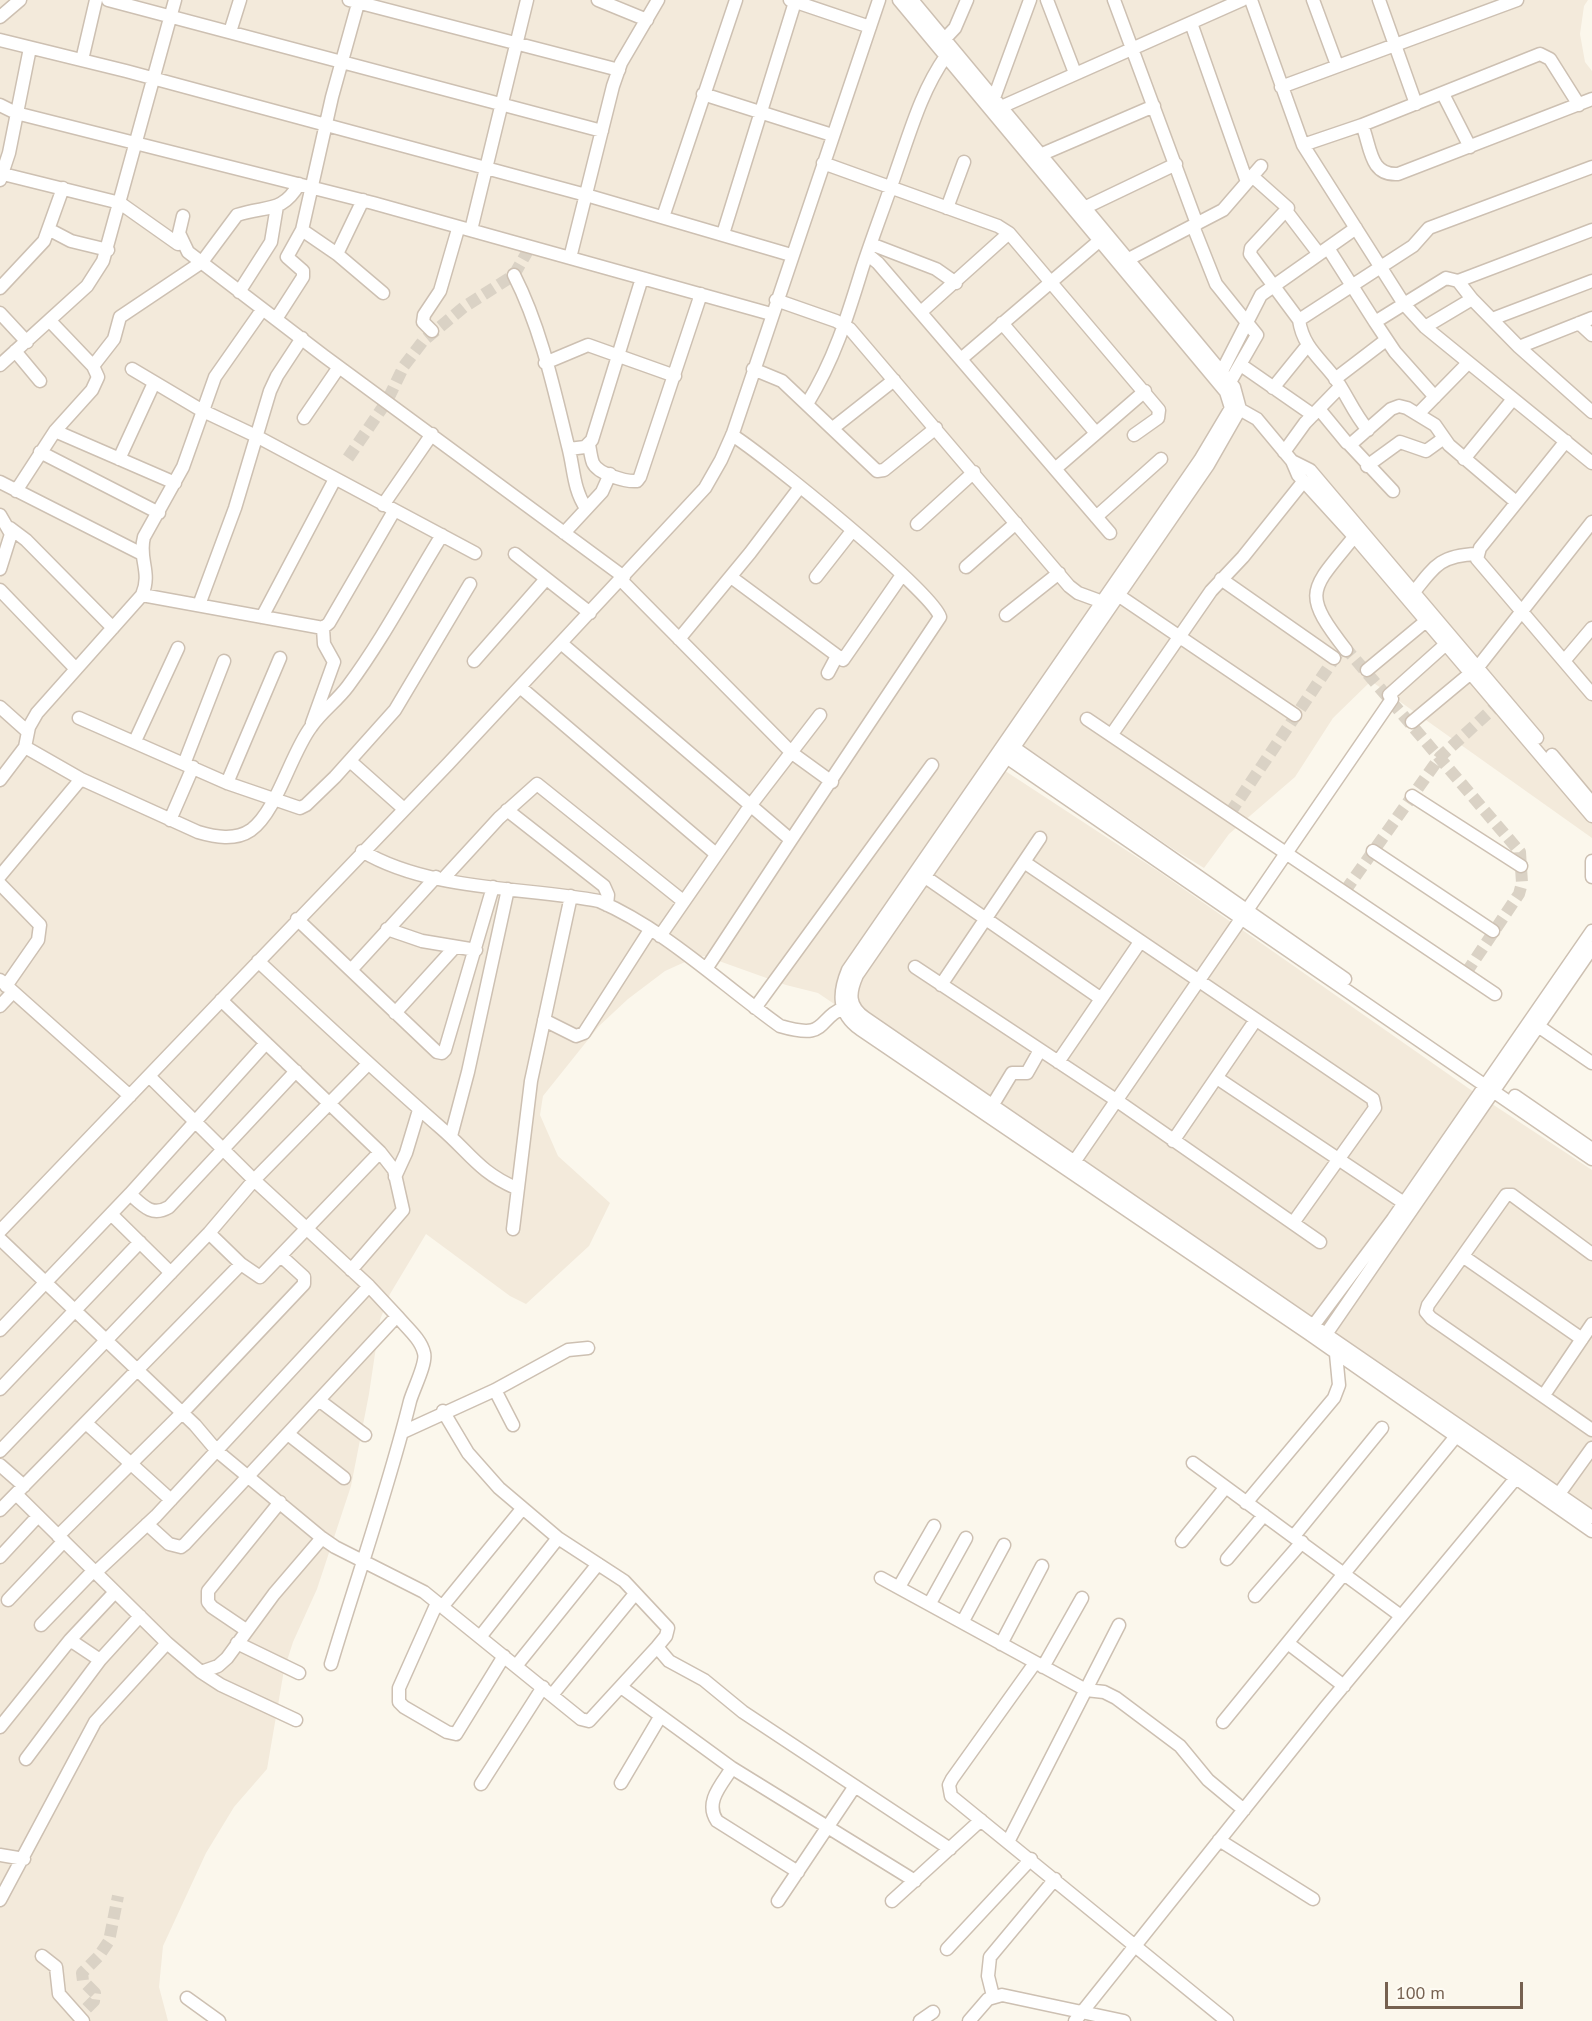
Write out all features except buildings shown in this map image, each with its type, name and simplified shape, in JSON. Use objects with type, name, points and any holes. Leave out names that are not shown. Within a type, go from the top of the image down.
[{"type":"street","points":[[0,17],[20,0]]},
{"type":"street","points":[[82,60],[96,0]]},
{"type":"street","points":[[108,0],[602,131]]},
{"type":"street","points":[[0,365],[92,280],[108,250],[175,0]]},
{"type":"street","points":[[230,32],[240,0]]},
{"type":"street","points":[[471,230],[527,0]]},
{"type":"street","points":[[598,0],[647,20]]},
{"type":"street","points":[[570,258],[619,70],[658,0]]},
{"type":"street","points":[[663,217],[736,0]]},
{"type":"street","points":[[0,1231],[520,687],[705,488],[732,435],[879,0]]},
{"type":"street","points":[[900,0],[998,103],[1084,208],[1123,262],[1239,396],[1208,465],[1111,598],[922,875],[857,975],[847,1006],[853,1023],[1071,1166],[1556,1498],[1592,1517]]},
{"type":"street","points":[[912,0],[943,47],[1099,241],[1123,262]]},
{"type":"street","points":[[807,404],[825,375],[846,327],[869,249],[919,105],[943,47],[955,28],[967,0]]},
{"type":"street","points":[[998,103],[1030,0]]},
{"type":"street","points":[[1047,0],[1075,73]]},
{"type":"street","points":[[1114,0],[1176,164],[1216,284],[1257,335],[1241,365],[1223,379]]},
{"type":"street","points":[[998,103],[1075,73],[1242,0]]},
{"type":"street","points":[[1251,0],[1303,145],[1404,304],[1425,327],[1592,463]]},
{"type":"street","points":[[1313,0],[1337,65]]},
{"type":"street","points":[[1379,0],[1416,104]]},
{"type":"street","points":[[1281,87],[1517,0]]},
{"type":"street","points":[[276,320],[303,277],[303,271],[287,257],[302,230],[305,185],[326,125],[355,1],[619,70]]},
{"type":"street","points":[[723,234],[793,1],[870,27]]},
{"type":"street","points":[[1191,23],[1253,175],[1287,204],[1287,212],[1353,285],[1386,340],[1435,397]]},
{"type":"street","points":[[0,40],[154,78],[586,195],[791,255]]},
{"type":"street","points":[[30,48],[2,169],[120,203],[178,244]]},
{"type":"street","points":[[1303,145],[1362,125],[1544,54],[1579,105]]},
{"type":"street","points":[[703,94],[832,135]]},
{"type":"street","points":[[1443,94],[1470,147]]},
{"type":"street","points":[[1362,125],[1375,166],[1388,175],[1398,174],[1592,99]]},
{"type":"street","points":[[0,105],[16,113],[363,200],[458,229],[471,230],[771,314]]},
{"type":"street","points":[[1040,155],[1154,106]]},
{"type":"street","points":[[947,208],[964,162]]},
{"type":"street","points":[[823,163],[998,226],[1009,233],[1145,391],[1160,414],[1134,435]]},
{"type":"street","points":[[1084,208],[1176,164]]},
{"type":"street","points":[[1299,320],[1413,246],[1429,228],[1592,167]]},
{"type":"street","points":[[1123,262],[1223,210],[1253,175]]},
{"type":"street","points":[[93,366],[114,339],[120,317],[202,262],[237,215],[278,206],[305,185]]},
{"type":"street","points":[[0,288],[44,241],[50,230],[63,188]]},
{"type":"street","points":[[338,254],[363,200]]},
{"type":"street","points":[[239,292],[271,242],[278,206]]},
{"type":"street","points":[[1287,212],[1250,251],[1299,320],[1307,346],[1338,383],[1356,415],[1368,430]]},
{"type":"street","points":[[183,216],[179,233],[181,242],[188,252],[262,310],[432,434],[622,578],[792,753],[832,782]]},
{"type":"street","points":[[1223,379],[1246,320],[1261,295],[1272,285],[1356,228]]},
{"type":"street","points":[[432,331],[423,321],[424,315],[440,291],[458,229]]},
{"type":"street","points":[[50,230],[71,241],[108,250]]},
{"type":"street","points":[[302,230],[338,254],[382,292]]},
{"type":"street","points":[[1375,322],[1446,278],[1458,280],[1592,230]]},
{"type":"street","points":[[921,312],[956,283],[1009,233]]},
{"type":"street","points":[[961,358],[1099,241]]},
{"type":"street","points":[[869,249],[936,269],[956,283]]},
{"type":"street","points":[[869,249],[878,263],[1110,533]]},
{"type":"street","points":[[514,275],[526,299],[569,449],[574,482],[586,508]]},
{"type":"street","points":[[642,278],[589,444],[594,466],[631,482],[637,481],[640,477],[701,294]]},
{"type":"street","points":[[1458,280],[1472,299],[1519,347],[1592,412]]},
{"type":"street","points":[[1492,320],[1592,281]]},
{"type":"street","points":[[1425,327],[1472,299]]},
{"type":"street","points":[[776,300],[836,321],[846,327],[1078,593],[1111,598],[1179,635],[1295,715]]},
{"type":"street","points":[[0,780],[25,747],[28,732],[37,712],[142,595],[148,574],[142,554],[144,537],[175,483],[193,442],[201,410],[226,358],[262,310]]},
{"type":"street","points":[[0,313],[27,342]]},
{"type":"street","points":[[1519,347],[1592,318]]},
{"type":"street","points":[[16,490],[55,431],[97,384],[97,372],[93,366],[50,321]]},
{"type":"street","points":[[1002,323],[1096,433]]},
{"type":"street","points":[[1579,323],[1592,335]]},
{"type":"street","points":[[199,605],[235,507],[277,376],[302,338]]},
{"type":"street","points":[[1288,457],[1297,432],[1338,383],[1386,340]]},
{"type":"street","points":[[545,363],[588,345],[618,358],[675,376]]},
{"type":"street","points":[[1273,388],[1307,346]]},
{"type":"street","points":[[15,351],[40,381]]},
{"type":"street","points":[[1418,414],[1468,363]]},
{"type":"street","points":[[1241,365],[1273,388],[1316,412],[1393,491]]},
{"type":"street","points":[[304,418],[339,367]]},
{"type":"street","points":[[132,369],[201,410],[256,436],[475,553]]},
{"type":"street","points":[[753,369],[782,381],[877,471],[884,470],[936,428]]},
{"type":"street","points":[[833,428],[894,380]]},
{"type":"street","points":[[119,459],[153,383]]},
{"type":"street","points":[[1055,469],[1145,391]]},
{"type":"street","points":[[1464,459],[1513,399]]},
{"type":"street","points":[[1235,406],[1257,419],[1288,457],[1303,482],[1354,537],[1446,644],[1474,670],[1592,803]]},
{"type":"street","points":[[1348,444],[1395,406],[1418,414],[1435,425],[1464,459],[1516,502]]},
{"type":"street","points":[[55,431],[175,483]]},
{"type":"street","points":[[323,628],[329,623],[388,508],[432,434]]},
{"type":"street","points":[[706,969],[832,782],[880,705],[938,623],[938,610],[902,575],[754,448],[732,435]]},
{"type":"street","points":[[1367,466],[1400,442],[1426,451],[1444,438]]},
{"type":"street","points":[[1414,592],[1439,562],[1449,557],[1477,554],[1566,441]]},
{"type":"street","points":[[569,449],[589,444]]},
{"type":"street","points":[[40,452],[159,513]]},
{"type":"street","points":[[1288,457],[1310,470],[1414,592],[1592,816]]},
{"type":"street","points":[[1096,517],[1161,459]]},
{"type":"street","points":[[917,524],[974,472]]},
{"type":"street","points":[[564,533],[602,492],[610,474]]},
{"type":"street","points":[[262,617],[335,479]]},
{"type":"street","points":[[0,482],[142,554]]},
{"type":"street","points":[[1112,734],[1179,635],[1221,579],[1243,557],[1303,482]]},
{"type":"street","points":[[679,639],[731,577],[800,487]]},
{"type":"street","points":[[0,514],[10,528],[26,540],[113,628]]},
{"type":"street","points":[[1412,723],[1474,670],[1592,522]]},
{"type":"street","points":[[966,567],[1016,523]]},
{"type":"street","points":[[0,569],[10,541],[10,528]]},
{"type":"street","points":[[816,577],[852,531]]},
{"type":"street","points":[[310,727],[335,702],[361,668],[442,534]]},
{"type":"street","points":[[1346,650],[1324,623],[1315,601],[1320,581],[1354,537]]},
{"type":"street","points":[[515,554],[590,613]]},
{"type":"street","points":[[1477,554],[1479,564],[1592,694]]},
{"type":"street","points":[[1006,615],[1059,573]]},
{"type":"street","points":[[731,577],[843,660],[902,575]]},
{"type":"street","points":[[474,661],[546,579]]},
{"type":"street","points":[[1221,579],[1334,658]]},
{"type":"street","points":[[79,718],[227,783],[292,807],[306,805],[350,761],[395,710],[470,584]]},
{"type":"street","points":[[0,590],[76,669]]},
{"type":"street","points":[[142,595],[323,628]]},
{"type":"street","points":[[1367,670],[1426,621]]},
{"type":"street","points":[[25,747],[81,779],[170,820],[216,837],[230,837],[252,829],[273,800],[310,727],[333,668],[332,657],[324,644],[323,628]]},
{"type":"street","points":[[1564,662],[1592,628]]},
{"type":"street","points":[[561,643],[791,840]]},
{"type":"street","points":[[1071,1166],[1288,852],[1390,697],[1446,644]]},
{"type":"street","points":[[135,741],[178,648]]},
{"type":"street","points":[[828,673],[837,656]]},
{"type":"street","points":[[227,783],[280,658]]},
{"type":"street","points":[[170,820],[224,661]]},
{"type":"street","points":[[520,687],[716,854]]},
{"type":"street","points":[[0,707],[28,732]]},
{"type":"street","points":[[544,1020],[576,1036],[584,1034],[655,933],[683,902],[750,806],[820,715]]},
{"type":"street","points":[[1087,719],[1288,852],[1495,994]]},
{"type":"street","points":[[1007,750],[1492,1085],[1592,1149]]},
{"type":"street","points":[[350,761],[404,808]]},
{"type":"street","points":[[755,1008],[932,765]]},
{"type":"street","points":[[0,876],[81,779]]},
{"type":"street","points":[[351,970],[387,929],[507,810],[537,784],[683,902]]},
{"type":"street","points":[[1412,796],[1521,866]]},
{"type":"street","points":[[507,810],[604,886],[608,895],[607,905]]},
{"type":"street","points":[[941,985],[1040,838]]},
{"type":"street","points":[[1373,850],[1493,931]]},
{"type":"street","points":[[362,851],[380,862],[440,878],[571,896],[607,905],[655,933],[780,1026],[802,1032],[814,1031],[847,1006]]},
{"type":"street","points":[[1592,861],[1592,877]]},
{"type":"street","points":[[1024,862],[1140,942],[1200,980],[1255,1021],[1375,1103],[1375,1108],[1340,1160],[1293,1223]]},
{"type":"street","points":[[922,875],[1100,998]]},
{"type":"street","points":[[0,884],[40,925],[38,940],[6,986],[0,1006]]},
{"type":"street","points":[[297,919],[437,1052],[445,1050],[493,887]]},
{"type":"street","points":[[451,1136],[468,1072],[508,889]]},
{"type":"street","points":[[513,1228],[516,1188],[531,1081],[571,896]]},
{"type":"street","points":[[387,929],[405,936],[476,950]]},
{"type":"street","points":[[1323,1338],[1492,1085],[1592,930]]},
{"type":"street","points":[[1058,1062],[1140,942]]},
{"type":"street","points":[[395,1014],[455,947]]},
{"type":"street","points":[[1310,1329],[1538,1026],[1592,948]]},
{"type":"street","points":[[258,961],[368,1064],[451,1136],[493,1178],[516,1188]]},
{"type":"street","points":[[915,968],[1116,1100],[1320,1242]]},
{"type":"street","points":[[6,986],[130,1096]]},
{"type":"street","points":[[221,1000],[391,1164],[403,1204],[402,1214],[351,1270]]},
{"type":"street","points":[[847,1006],[992,1106],[1071,1166]]},
{"type":"street","points":[[1173,1141],[1255,1021]]},
{"type":"street","points":[[1538,1026],[1592,1063]]},
{"type":"street","points":[[0,1330],[130,1194],[193,1121],[266,1043]]},
{"type":"street","points":[[992,1106],[1012,1073],[1027,1073],[1040,1050]]},
{"type":"street","points":[[0,1451],[209,1233],[254,1180],[368,1064]]},
{"type":"street","points":[[130,1194],[150,1211],[160,1212],[169,1207],[296,1071]]},
{"type":"street","points":[[149,1077],[254,1180],[369,1286],[400,1320],[424,1353],[403,1432],[331,1664]]},
{"type":"street","points":[[1217,1078],[1404,1203]]},
{"type":"street","points":[[1492,1085],[1592,1159]]},
{"type":"street","points":[[395,1177],[424,1114]]},
{"type":"street","points":[[209,1233],[241,1264],[260,1277],[380,1152]]},
{"type":"street","points":[[1592,1254],[1512,1195],[1506,1195],[1428,1305],[1426,1312],[1592,1430]]},
{"type":"street","points":[[111,1214],[171,1273]]},
{"type":"street","points":[[0,1239],[183,1412],[217,1450],[322,1538],[339,1549],[402,1580],[439,1605],[580,1719],[589,1721],[657,1647],[666,1636],[668,1628],[634,1595],[624,1581],[558,1538],[522,1509],[481,1470],[443,1412]]},
{"type":"street","points":[[0,1389],[140,1242]]},
{"type":"street","points":[[8,1600],[61,1538],[304,1284],[304,1277],[281,1256]]},
{"type":"street","points":[[1464,1257],[1582,1339]]},
{"type":"street","points":[[0,1510],[241,1264]]},
{"type":"street","points":[[41,1625],[171,1500],[369,1286]]},
{"type":"street","points":[[147,1524],[169,1544],[181,1547],[247,1475],[400,1320]]},
{"type":"street","points":[[1544,1395],[1592,1324]]},
{"type":"street","points":[[403,1432],[495,1390],[568,1350],[588,1348]]},
{"type":"street","points":[[1339,1349],[1457,1436],[1520,1473]]},
{"type":"street","points":[[1246,1503],[1334,1398],[1339,1385],[1339,1349]]},
{"type":"street","points":[[495,1390],[513,1425]]},
{"type":"street","points":[[320,1401],[365,1436]]},
{"type":"street","points":[[86,1423],[171,1500]]},
{"type":"street","points":[[1255,1596],[1382,1428]]},
{"type":"street","points":[[288,1434],[344,1478]]},
{"type":"street","points":[[1223,1722],[1457,1436]]},
{"type":"street","points":[[1556,1498],[1592,1448]]},
{"type":"street","points":[[1193,1463],[1346,1573],[1401,1616]]},
{"type":"street","points":[[0,1464],[38,1516],[167,1643],[201,1672],[221,1685],[296,1720]]},
{"type":"street","points":[[1075,2021],[1344,1686],[1520,1473]]},
{"type":"street","points":[[1182,1541],[1225,1488]]},
{"type":"street","points":[[1556,1498],[1592,1531]]},
{"type":"street","points":[[246,1630],[212,1607],[208,1602],[208,1591],[280,1502]]},
{"type":"street","points":[[504,1656],[456,1734],[447,1732],[399,1702],[399,1688],[439,1605],[522,1509]]},
{"type":"street","points":[[1227,1559],[1264,1515]]},
{"type":"street","points":[[0,1557],[38,1516]]},
{"type":"street","points":[[899,1587],[934,1526]]},
{"type":"street","points":[[201,1672],[218,1666],[322,1538]]},
{"type":"street","points":[[480,1637],[558,1538]]},
{"type":"street","points":[[930,1603],[966,1538]]},
{"type":"street","points":[[963,1621],[1004,1545]]},
{"type":"street","points":[[516,1665],[598,1563]]},
{"type":"street","points":[[1001,1644],[1042,1566]]},
{"type":"street","points":[[881,1578],[1086,1690],[1104,1692],[1116,1698],[1180,1746],[1208,1780],[1244,1810]]},
{"type":"street","points":[[0,1727],[70,1640],[115,1592]]},
{"type":"street","points":[[481,1784],[548,1691],[634,1595]]},
{"type":"street","points":[[1082,1598],[1039,1665],[949,1785],[951,1796],[1009,1840],[1225,2020]]},
{"type":"street","points":[[26,1759],[100,1660],[140,1616]]},
{"type":"street","points":[[1009,1840],[1119,1625]]},
{"type":"street","points":[[70,1640],[100,1660]]},
{"type":"street","points":[[0,1900],[24,1859],[95,1722],[167,1643]]},
{"type":"street","points":[[237,1643],[299,1673]]},
{"type":"street","points":[[1289,1644],[1344,1686]]},
{"type":"street","points":[[657,1647],[669,1661],[692,1672],[742,1713],[950,1849]]},
{"type":"street","points":[[621,1687],[732,1768],[915,1881]]},
{"type":"street","points":[[621,1783],[660,1717]]},
{"type":"street","points":[[732,1768],[713,1798],[712,1814],[717,1821],[798,1872]]},
{"type":"street","points":[[778,1900],[855,1786]]},
{"type":"street","points":[[892,1901],[981,1820]]},
{"type":"street","points":[[1219,1840],[1313,1899]]},
{"type":"street","points":[[0,1855],[24,1859]]},
{"type":"street","points":[[947,1948],[1031,1859]]},
{"type":"street","points":[[993,1995],[988,1976],[990,1957],[1055,1879]]},
{"type":"street","points":[[42,1956],[56,1967],[59,1994],[83,2021]]},
{"type":"street","points":[[969,2021],[993,1995],[1084,2010],[1124,2021]]},
{"type":"street","points":[[187,1998],[204,2016],[219,2021]]},
{"type":"street","points":[[920,2021],[933,2012]]},
{"type":"shaded area","points":[[0,0],[1588,0],[1584,6],[1580,34],[1585,62],[1592,71],[1592,838],[1371,681],[1333,718],[1295,777],[1229,834],[1204,868],[1010,736],[990,761],[1158,871],[1471,1090],[1592,1170],[1592,1513],[1466,1432],[818,993],[786,985],[705,956],[696,957],[665,971],[628,999],[599,1026],[543,1096],[540,1115],[558,1156],[610,1203],[589,1246],[526,1304],[510,1296],[426,1234],[390,1294],[380,1320],[369,1394],[351,1486],[317,1589],[293,1642],[284,1670],[267,1769],[234,1807],[206,1853],[163,1946],[159,1987],[168,2021],[0,2021]]},
{"type":"tunnel","points":[[348,458],[387,401],[404,366],[423,341],[464,307],[514,275],[530,247]]},
{"type":"tunnel","points":[[1230,813],[1338,653],[1342,650],[1349,652],[1520,852],[1522,883],[1519,894],[1466,973]]},
{"type":"tunnel","points":[[1345,891],[1440,757],[1498,704]]},
{"type":"tunnel","points":[[74,2021],[94,2001],[95,1993],[83,1981],[82,1973],[98,1957],[109,1941],[118,1896]]}]
